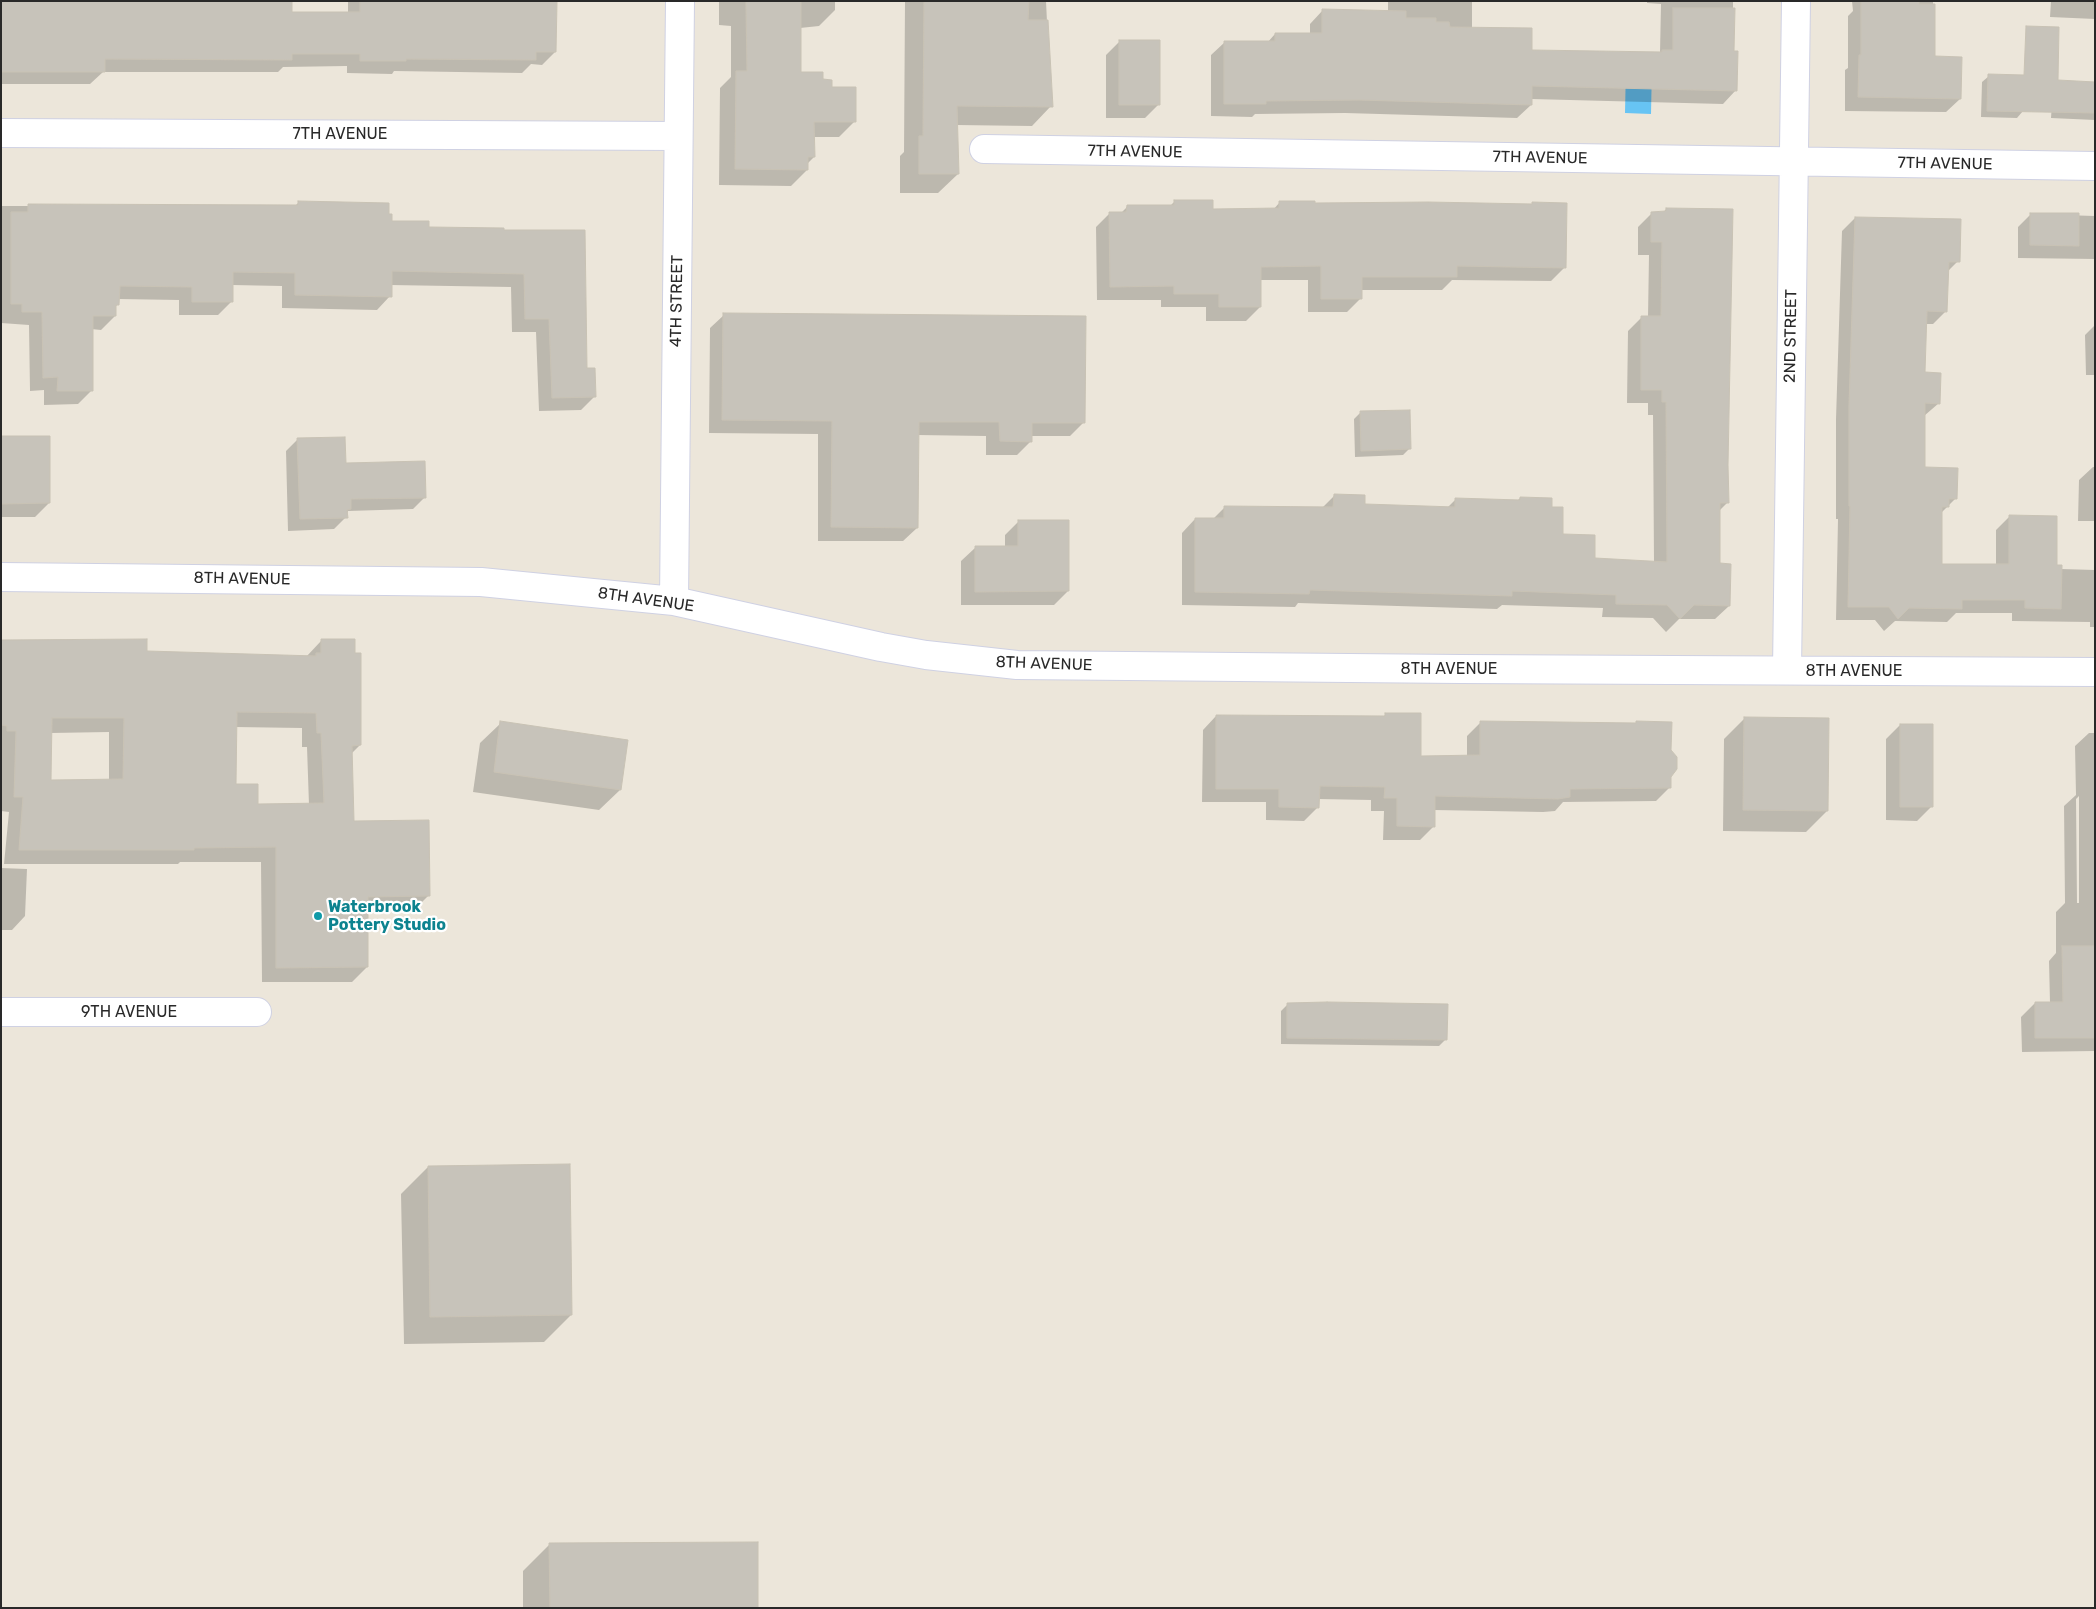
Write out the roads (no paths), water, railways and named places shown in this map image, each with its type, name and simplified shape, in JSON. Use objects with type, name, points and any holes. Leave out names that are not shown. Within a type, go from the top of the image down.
[{"type":"street","name":"4TH STREET","points":[[674,601],[680,1]]},
{"type":"street","name":"2ND STREET","points":[[1787,670],[1796,1]]},
{"type":"street","name":"7TH AVENUE","points":[[1,133],[678,136]]},
{"type":"street","name":"7TH AVENUE","points":[[984,149],[2095,166]]},
{"type":"street","name":"8TH AVENUE","points":[[1,577],[473,581],[674,601],[881,647],[926,655],[1017,664],[2095,672]]},
{"type":"street","name":"9TH AVENUE","points":[[1,1012],[257,1012]]},
{"type":"water","points":[[1626,65],[1652,65],[1651,114],[1625,113]]},
{"type":"place","name":"Waterbrook Pottery Studio","points":[[318,916]]}]
